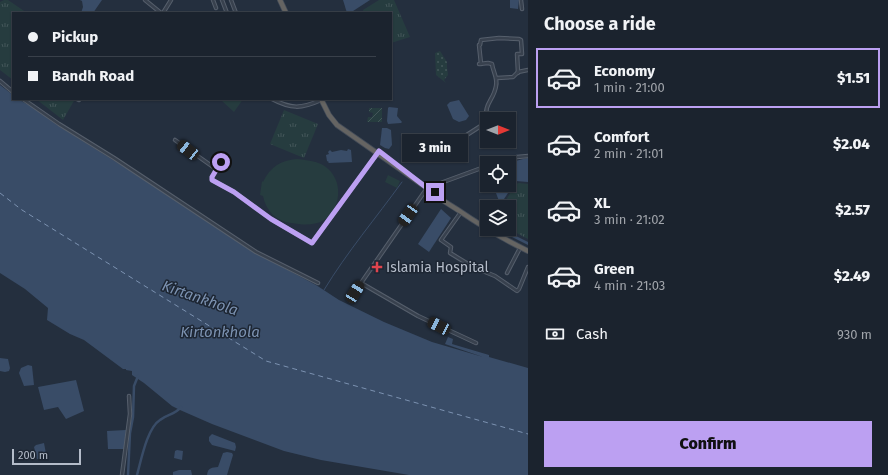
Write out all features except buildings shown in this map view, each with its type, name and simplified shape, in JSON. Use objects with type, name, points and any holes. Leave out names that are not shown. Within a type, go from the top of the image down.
[{"type":"highway","points":[[324,100],[336,121],[427,188],[480,222]]},
{"type":"highway","points":[[427,188],[433,194],[489,231],[528,251]]},
{"type":"highway","points":[[506,236],[528,247]]},
{"type":"street","points":[[145,0],[161,12]]},
{"type":"street","points":[[163,12],[171,0]]},
{"type":"street","points":[[213,0],[216,8]]},
{"type":"street","points":[[222,0],[227,12]]},
{"type":"street","points":[[231,0],[236,12]]},
{"type":"street","points":[[521,0],[522,9]]},
{"type":"street","points":[[486,112],[486,109],[496,88],[497,78],[492,64],[480,64],[480,40],[499,38],[522,40],[522,54],[517,54],[518,72]]},
{"type":"street","points":[[497,78],[513,77],[518,72],[528,70]]},
{"type":"street","points":[[0,81],[12,91]]},
{"type":"street","points":[[24,100],[256,252],[318,283]]},
{"type":"street","points":[[274,100],[292,107],[307,105],[320,100]]},
{"type":"street","points":[[459,142],[462,138],[480,126]]},
{"type":"street","points":[[175,140],[216,169]]},
{"type":"street","points":[[221,162],[212,177],[212,180],[234,192],[271,219],[312,243],[378,152]]},
{"type":"street","points":[[516,158],[528,156]]},
{"type":"street","points":[[350,300],[427,188],[480,169]]},
{"type":"street","points":[[461,212],[441,240],[451,247],[450,252],[473,267],[495,276],[517,291],[520,289],[528,267]]},
{"type":"street","points":[[507,273],[520,247]]},
{"type":"street","points":[[361,282],[418,316],[476,343]]},
{"type":"street","points":[[122,475],[130,414],[129,396]]},
{"type":"green space","points":[[8,0],[26,12],[12,12],[12,79],[0,70],[0,2]]},
{"type":"green space","points":[[379,0],[394,0],[410,37],[392,43],[392,12],[364,12],[363,10]]},
{"type":"green space","points":[[440,51],[447,62],[448,75],[444,80],[446,83],[436,75],[435,53]]},
{"type":"green space","points":[[37,100],[74,100],[63,120]]},
{"type":"green space","points":[[221,100],[242,100],[234,112]]},
{"type":"green space","points":[[369,108],[382,108],[382,122],[367,122],[368,117],[372,117],[373,113],[369,112]]},
{"type":"green space","points":[[284,110],[318,124],[304,158],[270,144]]},
{"type":"green space","points":[[297,159],[313,161],[321,164],[334,175],[337,183],[338,199],[335,207],[331,214],[324,220],[316,223],[300,224],[286,222],[276,218],[269,211],[263,196],[260,195],[262,181],[263,182],[273,168],[286,161]]},
{"type":"green space","points":[[388,175],[400,181],[397,188],[385,182]]},
{"type":"green space","points":[[516,184],[528,184],[528,239],[516,233],[516,200],[506,200],[511,192],[516,192]]},
{"type":"water","points":[[80,0],[102,0],[94,12],[81,12],[83,7],[82,1]]},
{"type":"water","points":[[343,0],[370,0],[352,12],[347,12]]},
{"type":"water","points":[[510,0],[519,0],[518,9],[510,8]]},
{"type":"water","name":"Kirtonkhola","points":[[0,85],[12,94],[12,100],[20,100],[32,107],[57,125],[145,180],[254,252],[316,285],[339,300],[384,322],[432,342],[483,357],[445,344],[448,337],[453,339],[452,344],[489,355],[489,357],[528,368],[528,475],[409,475],[321,460],[284,451],[212,424],[172,406],[132,375],[132,371],[123,369],[84,340],[70,334],[47,320],[48,308],[25,289],[0,273]]},
{"type":"water","points":[[459,100],[469,116],[466,120],[459,122],[453,119],[447,105],[450,102]]},
{"type":"water","points":[[389,107],[398,108],[397,116],[402,122],[401,123],[388,124]]},
{"type":"water","points":[[382,128],[391,130],[392,145],[389,149],[380,145]]},
{"type":"water","points":[[448,133],[450,143],[443,145],[439,142],[439,136]]},
{"type":"water","points":[[348,149],[351,150],[352,162],[328,163],[329,162],[327,161],[326,155],[329,154],[328,152],[330,150],[332,152],[341,150],[347,151]]},
{"type":"water","points":[[418,150],[430,151],[429,159],[424,160],[417,156]]},
{"type":"water","points":[[528,158],[528,182],[516,181],[516,161]]},
{"type":"water","points":[[496,192],[509,192],[504,199],[499,200]]},
{"type":"water","points":[[441,209],[451,218],[429,252],[418,244]]},
{"type":"water","points":[[510,236],[516,236],[528,242],[528,245]]},
{"type":"water","points":[[0,358],[8,359],[10,368],[9,371],[0,371]]},
{"type":"water","points":[[28,365],[32,366],[34,385],[24,386],[19,373],[21,368]]},
{"type":"water","points":[[76,380],[84,411],[66,419],[58,407],[44,410],[38,387]]},
{"type":"water","points":[[126,430],[124,449],[108,449],[107,431]]},
{"type":"water","points":[[212,434],[235,443],[235,451],[212,445],[209,441],[209,437]]},
{"type":"water","points":[[44,443],[47,459],[37,459],[34,447]]},
{"type":"water","points":[[175,451],[183,451],[182,460],[174,458]]},
{"type":"water","points":[[223,453],[232,453],[233,455],[227,475],[207,475],[209,469],[218,467]]},
{"type":"water","points":[[179,470],[191,470],[192,475],[173,475],[173,472]]},
{"type":"waterway","points":[[324,290],[352,249],[402,182]]},
{"type":"waterway","points":[[128,475],[134,386],[138,376]]},
{"type":"waterway","points":[[137,475],[145,445],[151,430],[160,420],[176,412],[181,407]]},
{"type":"ferry route","points":[[0,193],[22,210],[266,361],[528,434]]},
{"type":"place","name":"Islamia Hospital","points":[[377,267]]},
{"type":"route","points":[[221,162],[216,169],[212,180],[234,192],[271,219],[312,243],[379,151],[427,188],[435,192]]},
{"type":"water label","name":"Kirtankhola","points":[[200,298]]}]
